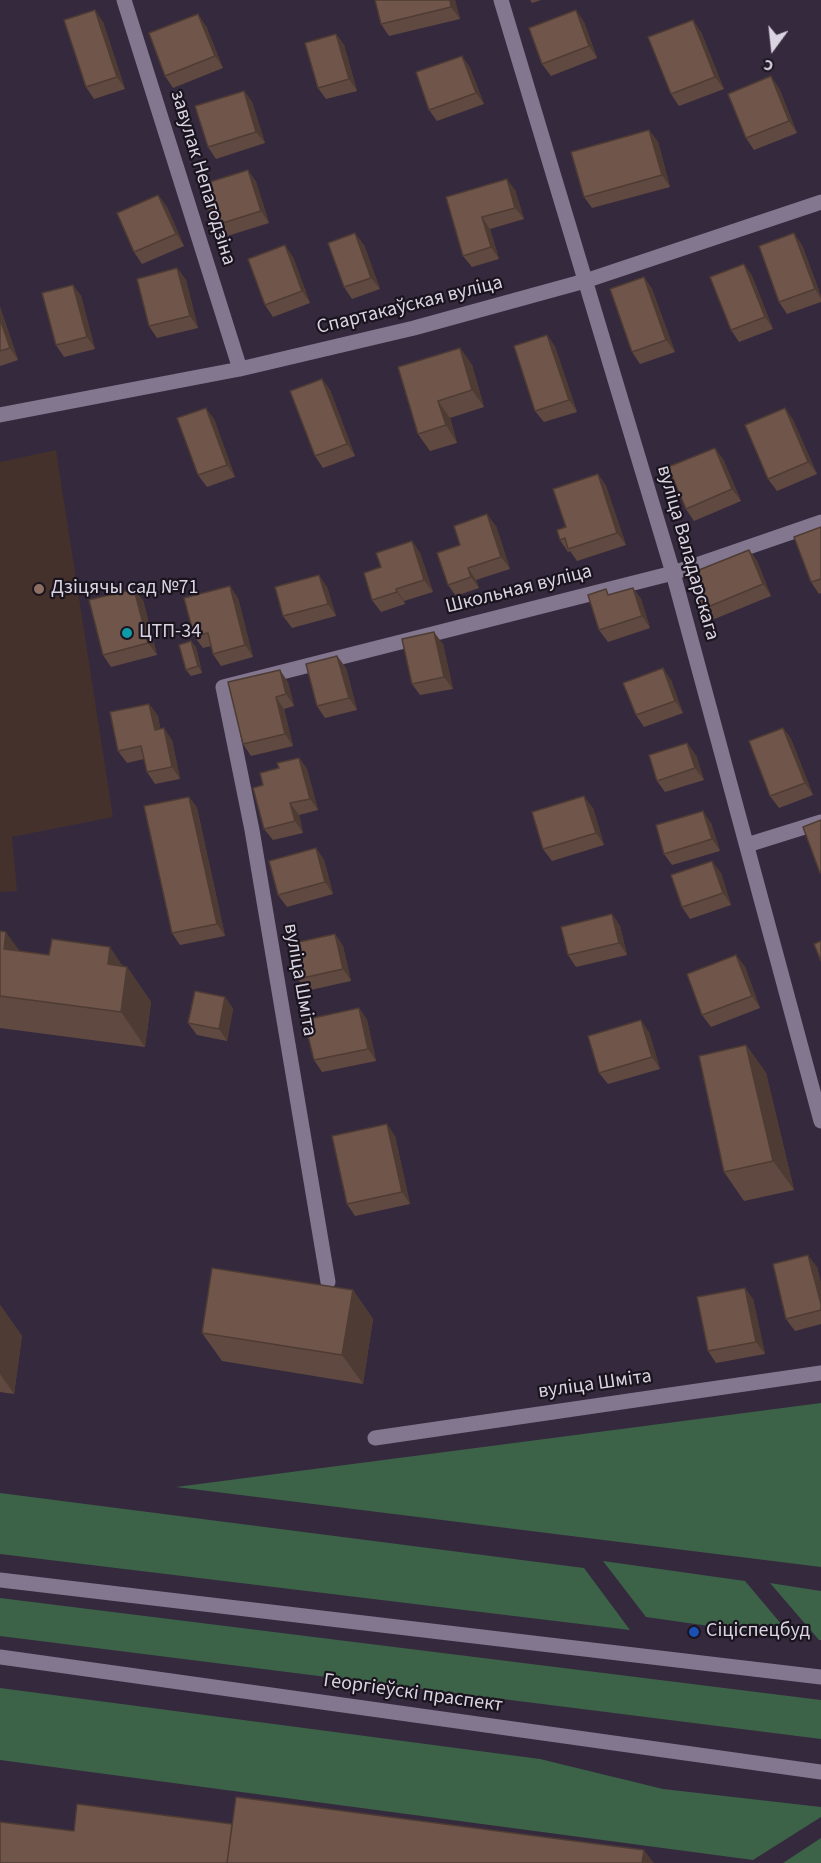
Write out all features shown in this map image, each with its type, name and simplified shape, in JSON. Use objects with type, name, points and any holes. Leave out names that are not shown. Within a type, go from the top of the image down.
[{"type":"street","name":"завулак Непагодзіна","points":[[124,0],[240,369]]},
{"type":"street","name":"вуліца Валадарскага","points":[[501,0],[673,573],[821,1121]]},
{"type":"street","name":"Спартакаўская вуліца","points":[[0,415],[240,369],[414,328],[585,282],[821,202]]},
{"type":"street","name":"Школьная вуліца","points":[[223,687],[673,573],[821,522]]},
{"type":"street","name":"вуліца Шміта","points":[[223,687],[252,830],[328,1282]]},
{"type":"street","points":[[747,845],[821,822]]},
{"type":"street","name":"вуліца Шміта","points":[[375,1438],[821,1373]]},
{"type":"street","points":[[0,1580],[821,1677]]},
{"type":"street","name":"Георгіеўскі праспект","points":[[0,1657],[821,1772]]},
{"type":"shaded area","name":"Дзіцячы сад №71","points":[[56,450],[113,817],[12,837],[17,891],[0,892],[0,462]]},
{"type":"green space","points":[[821,1403],[821,1567],[176,1487]]},
{"type":"green space","points":[[0,1493],[584,1568],[630,1630],[0,1554]]},
{"type":"green space","points":[[603,1561],[745,1581],[793,1638],[646,1617]]},
{"type":"green space","points":[[770,1583],[821,1591],[821,1640],[819,1640]]},
{"type":"green space","points":[[0,1598],[821,1700],[821,1739],[0,1636]]},
{"type":"green space","points":[[0,1688],[540,1759],[663,1789],[821,1807],[821,1817],[753,1860],[0,1760]]},
{"type":"green space","points":[[821,1838],[821,1863],[783,1863]]},
{"type":"building","points":[[375,0],[450,0],[451,7],[381,24]]},
{"type":"building","points":[[95,10],[117,77],[86,87],[64,20]]},
{"type":"building","points":[[576,10],[589,46],[542,64],[529,28]]},
{"type":"building","points":[[198,14],[215,56],[165,76],[149,33]]},
{"type":"building","points":[[693,20],[715,77],[671,94],[648,37]]},
{"type":"building","points":[[336,34],[349,79],[318,88],[305,43]]},
{"type":"building","points":[[462,56],[476,93],[429,110],[416,72]]},
{"type":"building","points":[[771,76],[789,121],[746,138],[728,94]]},
{"type":"building","points":[[244,91],[256,132],[208,147],[195,106]]},
{"type":"building","points":[[649,130],[662,175],[584,197],[571,152]]},
{"type":"building","points":[[248,170],[261,211],[213,226],[200,185]]},
{"type":"building","points":[[507,179],[515,208],[482,217],[491,247],[463,256],[446,197]]},
{"type":"building","points":[[158,195],[176,234],[134,252],[117,213]]},
{"type":"building","points":[[355,233],[371,278],[344,287],[328,243]]},
{"type":"building","points":[[794,233],[815,289],[779,302],[759,246]]},
{"type":"building","points":[[285,245],[302,291],[265,305],[248,259]]},
{"type":"building","points":[[744,264],[765,317],[731,330],[710,277]]},
{"type":"building","points":[[177,268],[190,316],[149,326],[137,279]]},
{"type":"building","points":[[644,277],[666,340],[632,352],[610,289]]},
{"type":"building","points":[[73,285],[87,337],[56,345],[42,293]]},
{"type":"building","points":[[0,319],[10,348],[0,351]]},
{"type":"building","points":[[547,335],[569,400],[535,411],[514,346]]},
{"type":"building","points":[[460,348],[472,390],[438,401],[446,425],[418,434],[398,367]]},
{"type":"building","points":[[322,379],[347,444],[315,456],[290,391]]},
{"type":"building","points":[[206,408],[227,465],[198,475],[177,418]]},
{"type":"building","points":[[785,408],[808,462],[768,479],[745,425]]},
{"type":"building","points":[[715,448],[732,489],[686,509],[668,467]]},
{"type":"building","points":[[598,474],[617,533],[568,549],[565,538],[560,540],[557,530],[566,527],[553,489]]},
{"type":"building","points":[[487,514],[501,557],[468,568],[471,577],[448,585],[437,553],[460,545],[454,526]]},
{"type":"building","points":[[821,527],[821,579],[811,582],[794,537]]},
{"type":"building","points":[[412,541],[424,580],[372,600],[364,573],[381,567],[376,553]]},
{"type":"building","points":[[749,550],[763,584],[703,609],[689,574]]},
{"type":"building","points":[[319,575],[328,604],[283,616],[275,587]]},
{"type":"building","points":[[230,586],[245,645],[213,654],[208,633],[194,636],[184,598]]},
{"type":"building","points":[[633,588],[642,616],[599,630],[588,595],[606,589],[608,595]]},
{"type":"building","name":"ЦТП-34","points":[[134,589],[148,643],[103,655],[89,600]]},
{"type":"building","points":[[434,632],[444,677],[412,684],[402,639]]},
{"type":"building","points":[[191,641],[198,666],[186,670],[179,645]]},
{"type":"building","points":[[337,656],[349,698],[317,706],[306,664]]},
{"type":"building","points":[[663,668],[675,701],[636,715],[623,683]]},
{"type":"building","points":[[280,670],[286,694],[276,697],[285,734],[243,744],[228,682]]},
{"type":"building","points":[[149,704],[155,730],[164,728],[172,767],[147,772],[141,746],[118,751],[110,712]]},
{"type":"building","points":[[783,728],[805,783],[770,796],[749,741]]},
{"type":"building","points":[[687,743],[695,768],[657,781],[649,755]]},
{"type":"building","points":[[299,758],[310,799],[290,803],[295,821],[264,829],[253,788],[263,785],[260,773],[279,768],[277,763]]},
{"type":"building","points":[[584,796],[596,833],[543,849],[532,812]]},
{"type":"building","points":[[189,797],[217,924],[172,933],[144,806]]},
{"type":"building","points":[[703,811],[712,839],[664,854],[656,825]]},
{"type":"building","points":[[821,820],[821,872],[820,873],[803,827]]},
{"type":"building","points":[[316,848],[325,882],[278,895],[269,861]]},
{"type":"building","points":[[712,861],[723,893],[682,907],[671,875]]},
{"type":"building","points":[[612,914],[619,943],[568,955],[561,927]]},
{"type":"building","points":[[0,931],[6,932],[4,949],[49,955],[52,939],[110,947],[108,964],[127,967],[121,1012],[0,996]]},
{"type":"building","points":[[335,934],[343,969],[298,979],[290,944]]},
{"type":"building","points":[[821,941],[821,961],[814,944]]},
{"type":"building","points":[[736,955],[752,996],[702,1015],[687,974]]},
{"type":"building","points":[[195,991],[225,997],[219,1029],[188,1023]]},
{"type":"building","points":[[359,1008],[368,1049],[314,1060],[304,1020]]},
{"type":"building","points":[[641,1020],[652,1057],[599,1073],[588,1036]]},
{"type":"building","points":[[746,1045],[773,1161],[724,1172],[699,1056]]},
{"type":"building","points":[[387,1124],[402,1192],[347,1204],[332,1136]]},
{"type":"building","points":[[808,1255],[821,1310],[786,1319],[773,1264]]},
{"type":"building","points":[[212,1268],[353,1290],[342,1355],[202,1333]]},
{"type":"building","points":[[745,1288],[756,1342],[708,1351],[697,1297]]},
{"type":"building","points":[[236,1797],[644,1850],[642,1863],[227,1863]]},
{"type":"building","points":[[77,1804],[232,1824],[227,1863],[0,1863],[0,1822],[74,1831]]},
{"type":"place","name":"Дзіцячы сад №71","points":[[39,589]]},
{"type":"place","name":"ЦТП-34","points":[[127,633]]},
{"type":"place","name":"Сіціспецбуд","points":[[694,1632]]}]
